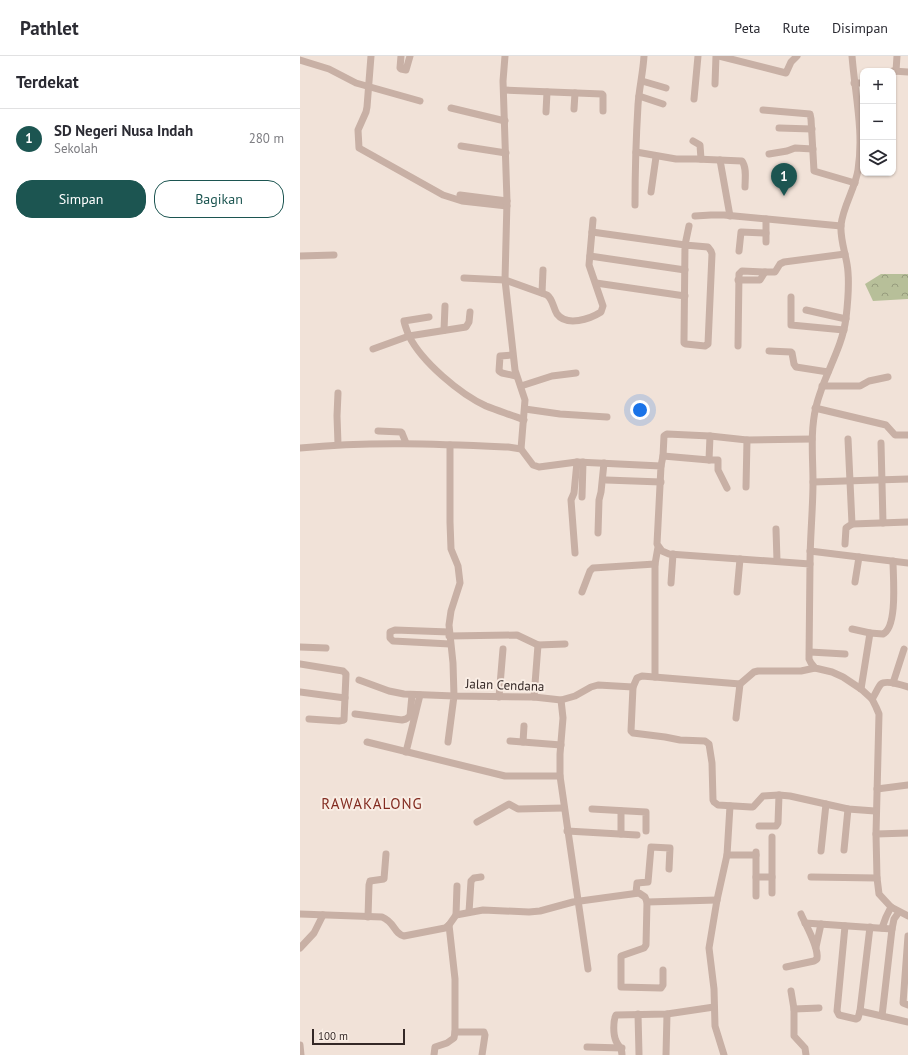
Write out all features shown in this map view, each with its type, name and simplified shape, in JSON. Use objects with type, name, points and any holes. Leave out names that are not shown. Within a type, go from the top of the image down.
[{"type":"street","points":[[401,56],[400,68],[406,70],[410,56]]},
{"type":"street","points":[[505,56],[504,90],[507,203],[505,280],[512,355],[516,376],[525,396],[521,449],[533,465],[539,467],[580,462],[661,466]]},
{"type":"street","points":[[635,205],[639,96],[644,56]]},
{"type":"street","points":[[694,99],[698,56]]},
{"type":"street","points":[[715,84],[716,56]]},
{"type":"street","points":[[720,56],[786,73],[791,62],[797,56]]},
{"type":"street","points":[[815,668],[811,663],[810,652],[810,551],[813,482],[812,439],[815,408],[822,386],[841,341],[846,318],[848,280],[841,226],[855,183],[860,156],[858,110],[852,56]]},
{"type":"street","points":[[895,68],[897,56]]},
{"type":"street","points":[[369,57],[366,112],[358,130],[359,148],[443,195],[462,201],[507,203]]},
{"type":"street","points":[[300,60],[329,69],[356,83],[420,101]]},
{"type":"street","points":[[896,71],[908,72]]},
{"type":"street","points":[[642,81],[666,88]]},
{"type":"street","points":[[854,83],[860,83]]},
{"type":"street","points":[[504,90],[602,94],[603,111]]},
{"type":"street","points":[[546,112],[547,92]]},
{"type":"street","points":[[574,109],[575,93]]},
{"type":"street","points":[[639,96],[664,104]]},
{"type":"street","points":[[451,108],[505,121]]},
{"type":"street","points":[[763,110],[810,114],[812,119],[814,171],[855,183]]},
{"type":"street","points":[[779,128],[812,129]]},
{"type":"street","points":[[693,141],[701,146],[701,159]]},
{"type":"street","points":[[461,146],[506,153]]},
{"type":"street","points":[[769,154],[788,151],[795,148],[813,149]]},
{"type":"street","points":[[636,152],[656,157],[676,159],[743,162],[745,187]]},
{"type":"street","points":[[651,192],[656,157]]},
{"type":"street","points":[[720,160],[730,216]]},
{"type":"street","points":[[695,216],[711,214],[841,226]]},
{"type":"street","points":[[766,219],[766,242]]},
{"type":"street","points":[[464,278],[505,280],[542,293],[549,296],[559,316],[571,321],[596,316],[603,309],[596,283],[589,265],[593,220]]},
{"type":"street","points":[[592,232],[685,245],[708,247],[711,251],[707,345],[684,343],[685,245],[689,226]]},
{"type":"street","points":[[739,251],[741,232],[766,233]]},
{"type":"street","points":[[738,346],[738,280],[739,274],[742,271],[775,272],[780,264],[784,262],[845,254]]},
{"type":"street","points":[[300,256],[334,255]]},
{"type":"street","points":[[590,256],[685,270]]},
{"type":"street","points":[[542,293],[543,270]]},
{"type":"street","points":[[596,283],[685,296]]},
{"type":"street","points":[[791,297],[791,325],[844,330]]},
{"type":"street","points":[[444,330],[445,306]]},
{"type":"street","points":[[806,310],[846,318]]},
{"type":"street","points":[[373,349],[409,336],[467,326],[470,312]]},
{"type":"street","points":[[429,317],[404,321],[409,336],[418,351],[442,376],[465,394],[485,405],[524,420]]},
{"type":"street","points":[[769,351],[791,352],[796,367],[828,372]]},
{"type":"street","points":[[512,355],[500,356],[499,371],[502,374],[516,376]]},
{"type":"street","points":[[521,386],[552,376],[576,373]]},
{"type":"street","points":[[822,386],[860,386],[869,381],[888,377]]},
{"type":"street","points":[[338,393],[338,444]]},
{"type":"street","points":[[815,408],[886,425],[895,435],[908,435]]},
{"type":"street","points":[[525,409],[560,414],[607,417]]},
{"type":"street","points":[[378,432],[401,432],[406,443]]},
{"type":"street","points":[[655,677],[655,564],[658,547],[660,482],[664,436],[667,434],[710,436],[747,440],[812,439]]},
{"type":"street","points":[[709,460],[710,436]]},
{"type":"street","points":[[848,439],[852,524]]},
{"type":"street","points":[[746,487],[747,440]]},
{"type":"street","points":[[300,448],[338,444],[406,443],[521,449]]},
{"type":"street","points":[[881,443],[883,523]]},
{"type":"street","name":"Jalan Cendana","points":[[450,445],[451,549],[458,566],[460,583],[451,611],[449,634],[453,663],[454,696],[534,697],[561,700],[563,718],[560,776],[588,969]]},
{"type":"street","points":[[663,456],[718,460],[718,470],[727,488]]},
{"type":"street","points":[[580,462],[582,498]]},
{"type":"street","points":[[575,553],[571,500],[574,494],[580,462]]},
{"type":"street","points":[[598,533],[599,500],[604,463]]},
{"type":"street","points":[[813,482],[908,479]]},
{"type":"street","points":[[606,480],[660,482]]},
{"type":"street","points":[[845,544],[846,528],[852,524],[908,522]]},
{"type":"street","points":[[776,529],[777,561]]},
{"type":"street","points":[[658,547],[665,553],[673,554],[810,564]]},
{"type":"street","points":[[810,551],[908,563]]},
{"type":"street","points":[[671,583],[673,554]]},
{"type":"street","points":[[856,582],[859,557]]},
{"type":"street","points":[[737,592],[740,559]]},
{"type":"street","points":[[852,629],[883,634],[889,628],[893,610],[893,561]]},
{"type":"street","points":[[582,592],[590,571],[593,568],[655,564]]},
{"type":"street","points":[[450,644],[393,641],[390,638],[390,632],[395,630],[449,634],[517,635],[538,645],[565,644]]},
{"type":"street","points":[[861,689],[870,633]]},
{"type":"street","points":[[534,697],[538,645]]},
{"type":"street","points":[[300,647],[326,648]]},
{"type":"street","points":[[499,697],[502,649]]},
{"type":"street","points":[[894,683],[904,649]]},
{"type":"street","points":[[810,652],[845,654]]},
{"type":"street","points":[[300,664],[345,672],[345,718],[342,721],[309,719]]},
{"type":"street","points":[[736,718],[740,684],[754,672],[758,671],[801,671],[815,668],[832,672],[861,689],[872,699],[879,714],[876,811],[877,878],[879,894],[891,907],[908,916]]},
{"type":"street","points":[[740,684],[638,676],[633,687],[632,732],[636,734],[665,737],[673,740],[707,742],[709,744],[712,763],[713,800],[718,805],[753,807],[763,796],[779,795],[790,796],[848,809],[876,811]]},
{"type":"street","points":[[359,680],[389,691],[412,695],[454,696],[448,742]]},
{"type":"street","points":[[872,699],[883,683],[894,683],[908,687]]},
{"type":"street","points":[[561,700],[575,696],[591,687],[598,685],[633,687]]},
{"type":"street","points":[[300,692],[345,698]]},
{"type":"street","points":[[355,714],[402,720],[406,719],[410,716],[412,695]]},
{"type":"street","points":[[406,752],[420,695]]},
{"type":"street","points":[[523,742],[524,726]]},
{"type":"street","points":[[510,741],[561,745]]},
{"type":"street","points":[[367,742],[505,776],[560,776]]},
{"type":"street","points":[[877,788],[908,785]]},
{"type":"street","points":[[759,826],[776,826],[778,823],[779,795]]},
{"type":"street","points":[[477,822],[509,804],[512,804],[518,809],[564,808]]},
{"type":"street","points":[[821,850],[826,804]]},
{"type":"street","points":[[724,1055],[715,1026],[714,989],[709,948],[717,900],[727,855],[730,806]]},
{"type":"street","points":[[844,850],[848,809]]},
{"type":"street","points":[[592,810],[646,812],[646,831]]},
{"type":"street","points":[[621,811],[621,834]]},
{"type":"street","points":[[567,831],[637,835]]},
{"type":"street","points":[[876,834],[908,833]]},
{"type":"street","points":[[772,837],[772,893]]},
{"type":"street","points":[[636,893],[637,883],[648,882],[651,847],[670,848],[669,869]]},
{"type":"street","points":[[727,855],[756,853],[756,896]]},
{"type":"street","points":[[368,917],[370,881],[384,879],[386,854]]},
{"type":"street","points":[[469,912],[471,881],[474,878],[481,877]]},
{"type":"street","points":[[756,877],[772,877]]},
{"type":"street","points":[[811,877],[877,878]]},
{"type":"street","points":[[300,914],[382,917],[392,923],[398,934],[404,936],[445,928],[449,925],[456,914],[457,886]]},
{"type":"street","points":[[456,914],[483,910],[540,911],[578,901],[641,893],[647,902],[646,945],[644,948],[621,956],[621,987],[661,988],[663,984],[663,970]]},
{"type":"street","points":[[647,902],[717,900]]},
{"type":"street","points":[[882,928],[891,907]]},
{"type":"street","points":[[882,1016],[892,929],[894,919],[899,912]]},
{"type":"street","points":[[786,967],[816,960],[818,957],[816,947],[801,914]]},
{"type":"street","points":[[300,948],[314,933],[323,915]]},
{"type":"street","points":[[805,923],[892,929]]},
{"type":"street","points":[[816,947],[821,924]]},
{"type":"street","points":[[434,1055],[435,1048],[454,1038],[455,1032],[455,979],[449,925]]},
{"type":"street","points":[[845,926],[837,1013],[839,1015],[856,1019],[858,1018],[860,1011],[870,927]]},
{"type":"street","points":[[908,936],[906,983],[903,1003],[908,1005]]},
{"type":"street","points":[[791,991],[794,1009],[794,1036],[805,1048],[806,1055]]},
{"type":"street","points":[[622,1052],[615,1039],[615,1016],[618,1014],[667,1014],[714,1007]]},
{"type":"street","points":[[794,1009],[819,1008]]},
{"type":"street","points":[[860,1011],[908,1022]]},
{"type":"street","points":[[638,1014],[639,1054]]},
{"type":"street","points":[[666,1055],[667,1014]]},
{"type":"street","points":[[455,1032],[484,1032],[485,1035],[482,1055]]},
{"type":"street","points":[[300,1045],[301,1055]]},
{"type":"street","points":[[587,1047],[622,1052]]},
{"type":"green space","points":[[881,274],[908,274],[908,299],[873,301],[865,284]]},
{"type":"place","name":"SD Negeri Nusa Indah","points":[[784,196]]},
{"type":"district","name":"RAWAKALONG","points":[[372,803]]}]
